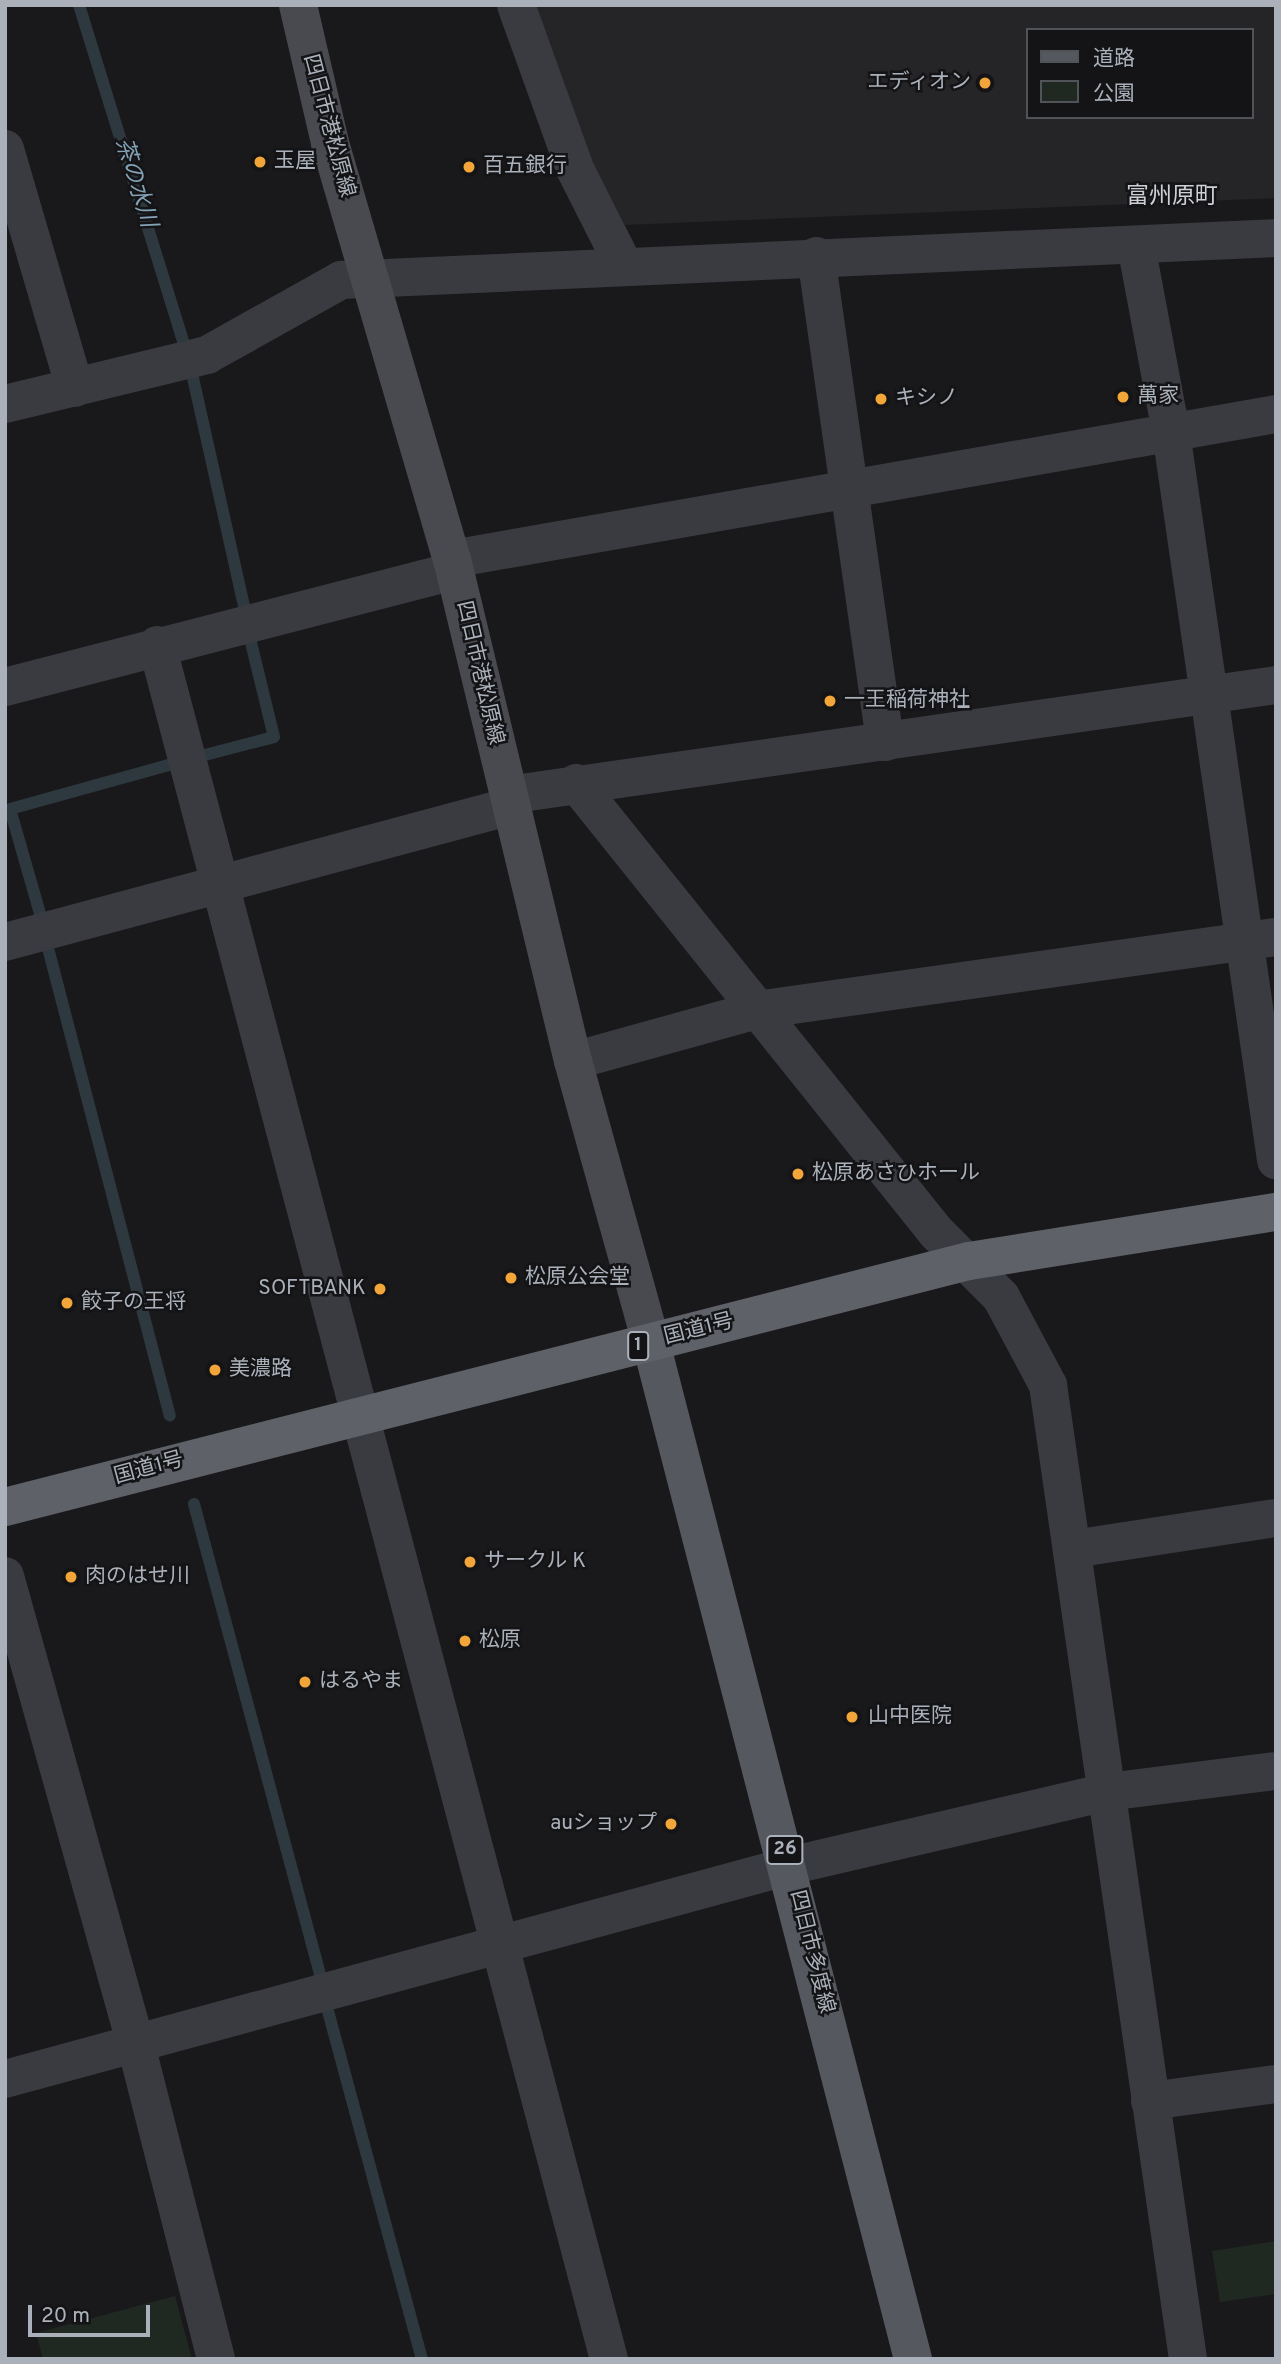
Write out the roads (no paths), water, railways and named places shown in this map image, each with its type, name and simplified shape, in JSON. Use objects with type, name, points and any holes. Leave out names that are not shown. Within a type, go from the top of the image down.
[{"type":"highway","name":"国道1号","points":[[5,1507],[358,1414],[651,1343],[969,1261],[1276,1212]]},
{"type":"main road","name":"四日市港松原線","points":[[298,5],[330,143],[371,276],[453,565],[573,1061],[651,1343]]},
{"type":"main road","name":"四日市多度線","points":[[651,1343],[789,1866],[914,2359]]},
{"type":"street","points":[[516,5],[575,169],[623,264]]},
{"type":"street","points":[[5,149],[75,388]]},
{"type":"street","points":[[5,404],[189,360],[341,280],[371,276],[1276,238]]},
{"type":"street","points":[[1136,245],[1171,432],[1206,695],[1260,939],[1276,1160]]},
{"type":"street","points":[[816,256],[852,489],[885,742]]},
{"type":"street","points":[[5,687],[453,565],[852,489],[1276,414]]},
{"type":"street","points":[[157,645],[358,1414],[503,1945],[609,2359]]},
{"type":"street","points":[[5,942],[218,886],[576,783],[885,742],[1276,685]]},
{"type":"street","points":[[576,783],[661,884],[665,896],[936,1232],[969,1261],[1001,1297],[1048,1385],[1188,2359]]},
{"type":"street","points":[[573,1061],[757,1010],[1260,939]]},
{"type":"street","points":[[1073,1549],[1276,1518]]},
{"type":"street","points":[[5,1576],[136,2045],[216,2359]]},
{"type":"street","points":[[5,2079],[789,1866],[1107,1792],[1276,1771]]},
{"type":"street","points":[[1150,2101],[1276,2084]]},
{"type":"waterway","name":"茶の水川","points":[[79,5],[189,360],[244,607]]},
{"type":"waterway","points":[[201,756],[274,737],[251,643]]},
{"type":"waterway","points":[[41,917],[10,809],[169,765]]},
{"type":"waterway","points":[[48,948],[170,1415]]},
{"type":"waterway","points":[[194,1504],[321,1977]]},
{"type":"waterway","points":[[328,2011],[422,2359]]},
{"type":"place","name":"エディオン","points":[[985,83]]},
{"type":"place","name":"玉屋","points":[[260,162]]},
{"type":"place","name":"百五銀行","points":[[469,167]]},
{"type":"place","name":"萬家","points":[[1123,397]]},
{"type":"place","name":"キシノ","points":[[881,399]]},
{"type":"place","name":"一王稲荷神社","points":[[830,701]]},
{"type":"place","name":"松原あさひホール","points":[[798,1174]]},
{"type":"place","name":"松原公会堂","points":[[511,1278]]},
{"type":"place","name":"SOFTBANK","points":[[380,1289]]},
{"type":"place","name":"餃子の王将","points":[[67,1303]]},
{"type":"place","name":"美濃路","points":[[215,1370]]},
{"type":"place","name":"サークル K","points":[[470,1562]]},
{"type":"place","name":"肉のはせ川","points":[[71,1577]]},
{"type":"place","name":"松原","points":[[465,1641]]},
{"type":"place","name":"はるやま","points":[[305,1682]]},
{"type":"place","name":"山中医院","points":[[852,1717]]},
{"type":"place","name":"auショップ","points":[[671,1824]]},
{"type":"district","name":"富州原町","points":[[1172,198]]}]
